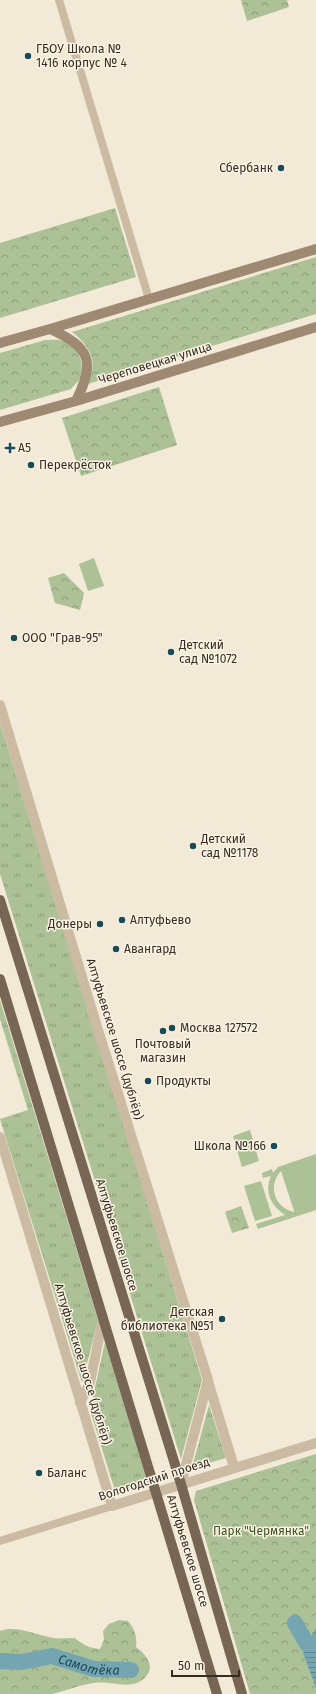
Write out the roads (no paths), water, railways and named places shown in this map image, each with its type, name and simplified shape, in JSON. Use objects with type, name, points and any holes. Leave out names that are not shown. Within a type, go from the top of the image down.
[{"type":"main road","points":[[0,343],[50,330],[316,249]]},
{"type":"main road","name":"Череповецкая улица","points":[[0,422],[316,327]]},
{"type":"main road","points":[[50,330],[74,341],[82,348],[85,354],[87,361],[86,378],[76,400]]},
{"type":"main road","name":"Алтуфьевское шоссе","points":[[0,900],[181,1484],[242,1694]]},
{"type":"main road","name":"Алтуфьевское шоссе","points":[[0,979],[217,1694]]},
{"type":"street","points":[[59,0],[149,299]]},
{"type":"street","name":"Алтуфьевское шоссе (дублёр)","points":[[0,705],[98,1030],[234,1467]]},
{"type":"street","name":"Алтуфьевское шоссе (дублёр)","points":[[0,1137],[112,1506]]},
{"type":"street","points":[[80,1403],[90,1382],[103,1318]]},
{"type":"street","points":[[181,1484],[208,1380]]},
{"type":"street","name":"Вологодский проезд","points":[[0,1541],[156,1491],[316,1443]]},
{"type":"water","points":[[316,1628],[316,1688],[303,1653]]},
{"type":"waterway","name":"Самотёка","points":[[295,1623],[307,1644],[316,1644]]},
{"type":"waterway","name":"Самотёка","points":[[0,1661],[22,1662],[52,1656],[94,1669],[131,1670]]},
{"type":"place","name":"ГБОУ Школа № 1416 корпус № 4","points":[[28,56]]},
{"type":"place","name":"Сбербанк","points":[[281,168]]},
{"type":"place","name":"А5","points":[[10,448]]},
{"type":"place","name":"Перекрёсток","points":[[31,465]]},
{"type":"place","name":"ООО \"Грав-95\"","points":[[14,638]]},
{"type":"place","name":"Детский сад №1072","points":[[171,652]]},
{"type":"place","name":"Детский сад №1178","points":[[193,846]]},
{"type":"place","name":"Алтуфьево","points":[[122,920]]},
{"type":"place","name":"Донеры","points":[[100,924]]},
{"type":"place","name":"Авангард","points":[[116,949]]},
{"type":"place","name":"Москва 127572","points":[[172,1028]]},
{"type":"place","name":"Почтовый магазин","points":[[163,1031]]},
{"type":"place","name":"Продукты","points":[[148,1081]]},
{"type":"place","name":"Школа №166","points":[[274,1146]]},
{"type":"place","name":"Детская библиотека №51","points":[[222,1319]]},
{"type":"place","name":"Баланс","points":[[39,1473]]},
{"type":"park label","name":"Парк \"Чермянка\"","points":[[261,1531]]}]
